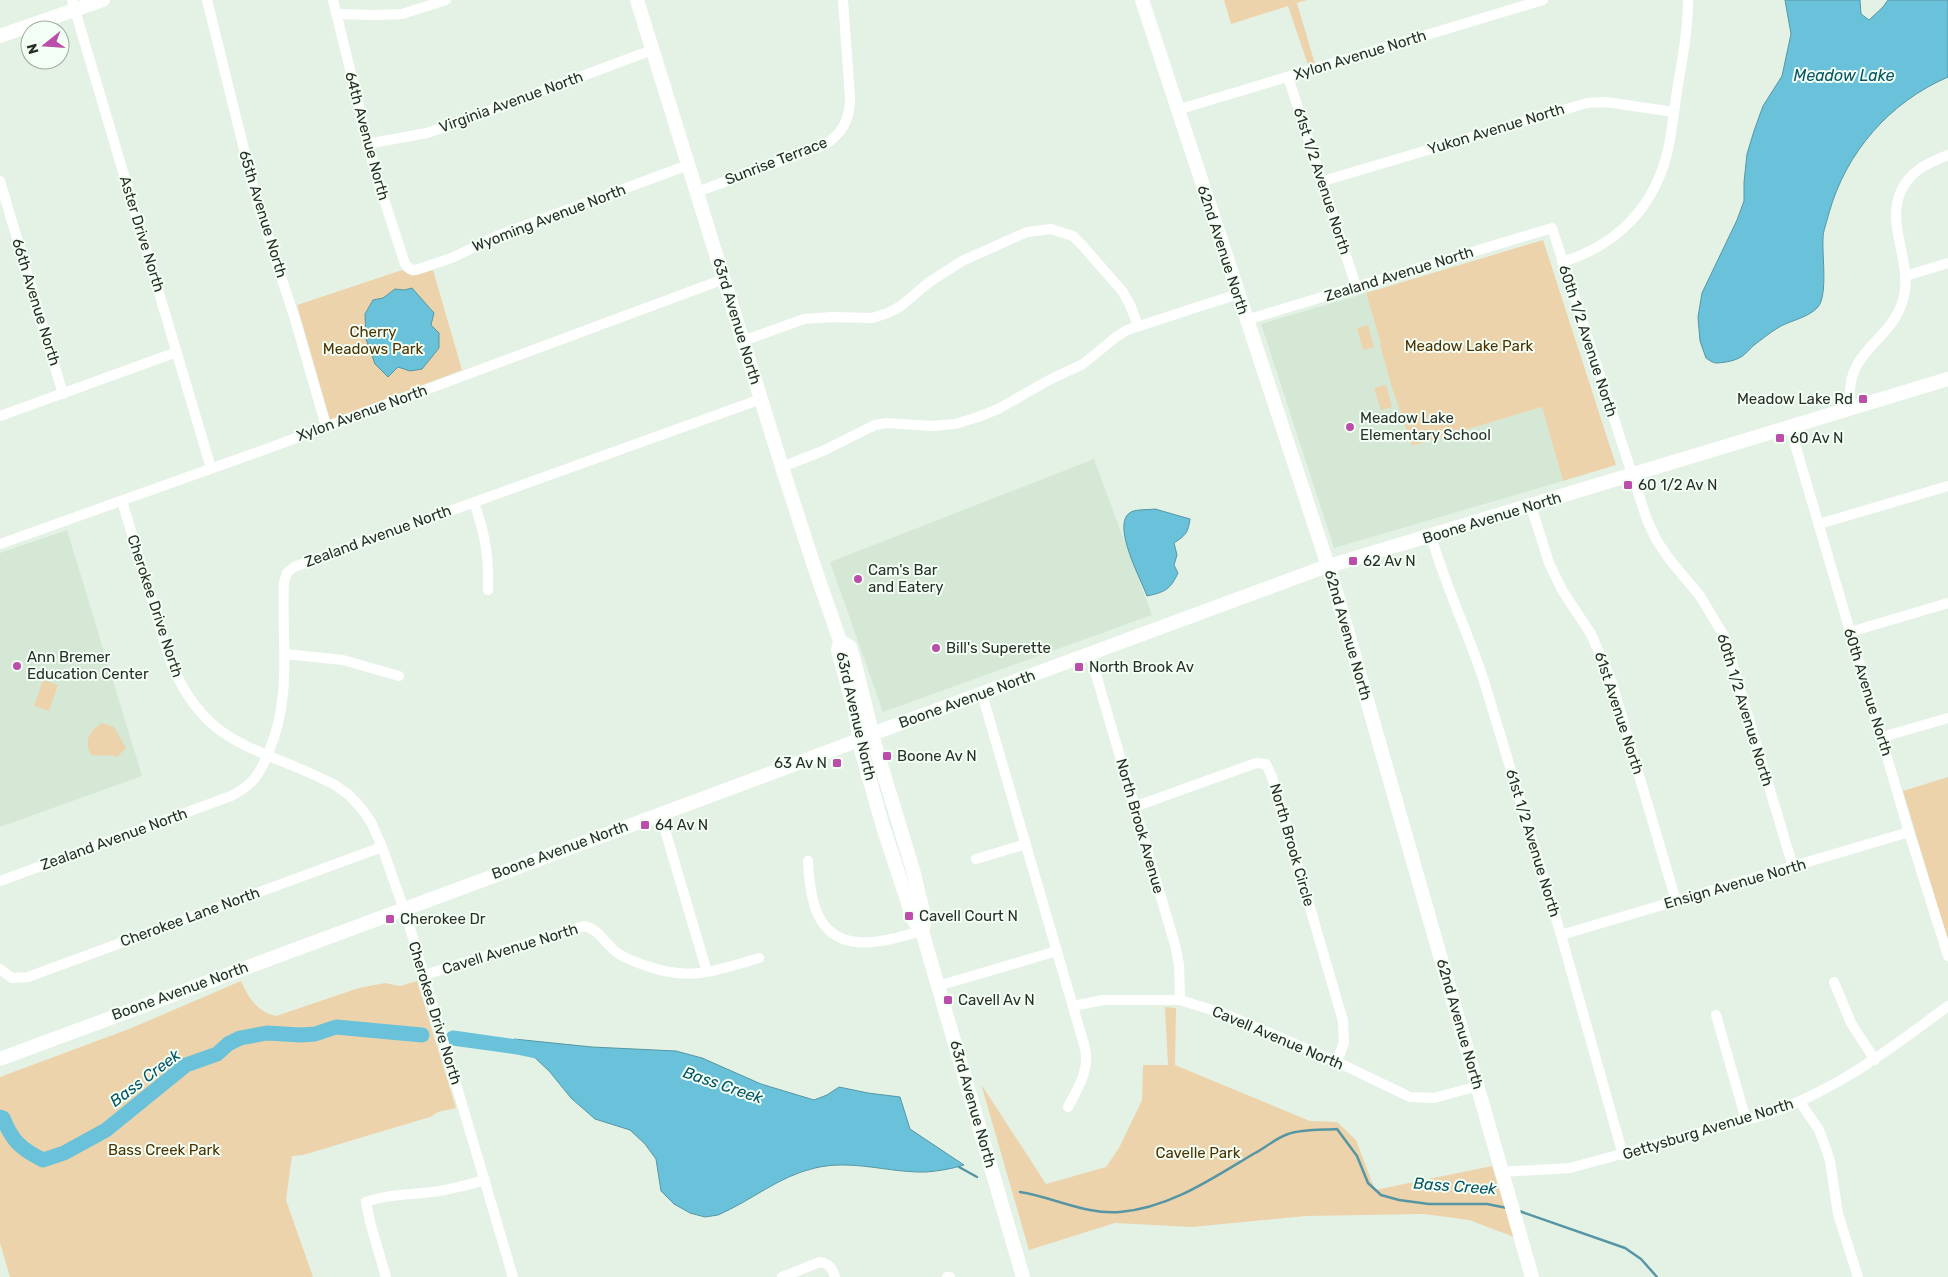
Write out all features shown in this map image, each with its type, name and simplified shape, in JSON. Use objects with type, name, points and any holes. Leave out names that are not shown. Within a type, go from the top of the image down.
[{"type":"street","points":[[0,36],[74,5],[103,0]]},
{"type":"street","name":"65th Avenue North","points":[[207,0],[257,202],[295,319],[326,426]]},
{"type":"street","name":"64th Avenue North","points":[[333,0],[367,144],[405,264],[410,269]]},
{"type":"street","points":[[336,14],[375,16],[402,14],[446,0]]},
{"type":"street","name":"63rd Avenue North","points":[[637,0],[782,467],[840,641],[838,650],[855,713],[859,740],[883,827],[914,921],[922,931],[1023,1277]]},
{"type":"street","name":"Sunrise Terrace","points":[[697,192],[824,145],[835,138],[842,130],[847,121],[850,104],[843,0]]},
{"type":"street","name":"62nd Avenue North","points":[[1142,0],[1328,566],[1532,1277]]},
{"type":"street","name":"Xylon Avenue North","points":[[1177,110],[1543,0]]},
{"type":"street","points":[[1562,262],[1582,256],[1617,236],[1644,205],[1663,169],[1686,31],[1688,0]]},
{"type":"street","name":"Aster Drive North","points":[[74,5],[212,468]]},
{"type":"street","name":"Virginia Avenue North","points":[[367,144],[427,133],[652,50]]},
{"type":"street","name":"61st 1/2 Avenue North","points":[[1288,77],[1356,286]]},
{"type":"street","name":"Yukon Avenue North","points":[[1322,181],[1587,103],[1606,102],[1674,112]]},
{"type":"street","points":[[1851,408],[1848,391],[1860,358],[1894,321],[1904,298],[1905,276],[1896,219],[1900,193],[1906,181],[1914,172],[1948,155]]},
{"type":"street","name":"Wyoming Avenue North","points":[[410,269],[416,270],[454,256],[497,236],[688,165]]},
{"type":"street","name":"66th Avenue North","points":[[0,181],[63,394]]},
{"type":"street","points":[[743,341],[804,319],[832,317],[872,318],[888,313],[901,306],[928,283],[962,261],[1027,232],[1051,228],[1073,236],[1082,245],[1123,292],[1138,326]]},
{"type":"street","name":"60th 1/2 Avenue North","points":[[1552,228],[1647,520],[1657,541],[1700,596],[1724,636],[1793,867]]},
{"type":"street","name":"Zealand Avenue North","points":[[1246,320],[1552,228]]},
{"type":"street","points":[[1905,276],[1948,263]]},
{"type":"street","name":"Xylon Avenue North","points":[[0,544],[122,501],[724,279]]},
{"type":"street","points":[[782,467],[825,450],[875,426],[887,423],[932,426],[955,424],[978,418],[1083,364],[1116,336],[1138,326],[1238,294]]},
{"type":"street","points":[[0,416],[177,352]]},
{"type":"street","name":"Boone Avenue North","points":[[0,1059],[1328,566],[1632,476],[1948,379]]},
{"type":"street","name":"Zealand Avenue North","points":[[0,880],[231,796],[250,785],[267,756],[283,702],[285,681],[284,582],[288,573],[294,567],[761,399]]},
{"type":"street","name":"60th Avenue North","points":[[1790,427],[1909,832],[1948,956]]},
{"type":"street","points":[[1819,524],[1948,486]]},
{"type":"street","name":"Cherokee Drive North","points":[[122,501],[176,676],[187,696],[201,714],[237,742],[320,777],[349,795],[370,822],[382,847],[404,908],[513,1277]]},
{"type":"street","points":[[474,502],[487,546],[489,565],[488,590]]},
{"type":"street","name":"61st Avenue North","points":[[1531,506],[1549,563],[1562,590],[1591,634],[1611,680],[1676,901]]},
{"type":"street","name":"61st 1/2 Avenue North","points":[[1431,536],[1448,590],[1474,651],[1483,678],[1561,935],[1623,1154]]},
{"type":"street","points":[[1850,632],[1948,603]]},
{"type":"street","name":"63rd Avenue North","points":[[840,641],[850,648],[854,660],[872,734],[913,870],[925,920],[922,931]]},
{"type":"street","points":[[284,654],[343,660],[399,676]]},
{"type":"street","name":"North Brook Avenue","points":[[1090,654],[1175,945],[1179,964],[1180,1000]]},
{"type":"street","points":[[982,694],[1085,1048],[1087,1065],[1068,1108]]},
{"type":"street","points":[[1882,738],[1948,718]]},
{"type":"street","name":"North Brook Circle","points":[[1134,807],[1256,762],[1266,764],[1272,777],[1343,1021],[1344,1042],[1337,1062]]},
{"type":"street","points":[[660,813],[707,972]]},
{"type":"street","name":"Ensign Avenue North","points":[[1561,935],[1909,832]]},
{"type":"street","points":[[976,859],[1026,844]]},
{"type":"street","name":"Cherokee Lane North","points":[[0,969],[12,978],[28,977],[382,847]]},
{"type":"street","points":[[808,861],[813,904],[825,926],[835,934],[847,940],[874,942],[922,931]]},
{"type":"street","name":"Cavell Avenue North","points":[[424,975],[584,926],[596,931],[614,951],[626,958],[666,972],[684,975],[707,972],[759,958]]},
{"type":"street","points":[[938,986],[1057,951]]},
{"type":"street","points":[[1834,982],[1851,1022],[1875,1060]]},
{"type":"street","name":"Cavell Avenue North","points":[[1073,1006],[1103,1000],[1180,1000],[1225,1014],[1337,1062],[1410,1097],[1434,1098],[1478,1086]]},
{"type":"street","name":"Gettysburg Avenue North","points":[[1502,1172],[1546,1171],[1570,1168],[1746,1120],[1800,1102],[1846,1079],[1948,1006]]},
{"type":"street","points":[[1716,1015],[1746,1120]]},
{"type":"street","points":[[1800,1102],[1819,1130],[1830,1161],[1838,1214],[1858,1277]]},
{"type":"street","points":[[386,1277],[366,1202],[397,1194],[451,1189],[485,1180]]},
{"type":"street","points":[[782,1277],[820,1262],[826,1263],[832,1268],[834,1277]]},
{"type":"shaded area","name":"Meadow Lake Elementary School","points":[[1366,293],[1412,446],[1542,407],[1563,481],[1334,548],[1261,324]]},
{"type":"shaded area","points":[[1094,459],[1152,615],[883,712],[830,562]]},
{"type":"shaded area","points":[[67,530],[142,776],[0,827],[0,553]]},
{"type":"green space","points":[[1224,0],[1307,0],[1297,3],[1315,64],[1308,65],[1288,6],[1231,24]]},
{"type":"green space","name":"Meadow Lake Park","points":[[1543,240],[1616,465],[1563,481],[1542,407],[1412,446],[1393,391],[1366,293]]},
{"type":"green space","name":"Cherry Meadows Park","points":[[402,270],[412,276],[433,270],[462,370],[330,420],[297,305]]},
{"type":"green space","points":[[1368,325],[1374,347],[1363,350],[1357,328]]},
{"type":"green space","points":[[1386,385],[1392,407],[1381,410],[1374,388]]},
{"type":"green space","points":[[43,680],[58,685],[49,711],[34,706]]},
{"type":"green space","points":[[102,723],[114,727],[126,748],[117,757],[91,755],[88,745],[89,736]]},
{"type":"green space","points":[[1948,777],[1948,941],[1903,791]]},
{"type":"green space","name":"Bass Creek Park","points":[[241,981],[247,993],[258,1007],[276,1016],[359,988],[385,983],[400,986],[417,981],[456,1108],[303,1155],[292,1156],[286,1200],[313,1277],[10,1277],[0,1243],[0,1077],[129,1029]]},
{"type":"green space","name":"Cavelle Park","points":[[1165,1007],[1176,1008],[1175,1065],[1310,1121],[1337,1122],[1356,1140],[1375,1190],[1492,1166],[1514,1237],[1469,1220],[1424,1214],[1306,1216],[1192,1227],[1115,1223],[1029,1250],[981,1084],[1046,1184],[1106,1167],[1119,1148],[1142,1100],[1143,1065],[1168,1065]]},
{"type":"water","name":"Meadow Lake","points":[[1785,0],[1860,0],[1861,14],[1869,20],[1888,0],[1948,0],[1948,77],[1907,100],[1889,115],[1859,150],[1847,170],[1837,191],[1824,232],[1824,284],[1823,294],[1818,307],[1806,316],[1774,330],[1741,357],[1728,362],[1715,363],[1706,358],[1700,341],[1698,317],[1702,293],[1737,220],[1744,201],[1747,154],[1754,131],[1763,106],[1782,76],[1791,34]]},
{"type":"water","points":[[412,288],[434,313],[431,325],[439,333],[439,348],[422,369],[410,371],[398,367],[388,377],[375,364],[366,339],[365,314],[373,300],[383,298],[395,289],[404,290]]},
{"type":"water","points":[[1155,509],[1190,519],[1186,533],[1174,543],[1177,555],[1174,565],[1178,573],[1175,579],[1166,589],[1147,596],[1129,552],[1124,527],[1125,518],[1131,512]]},
{"type":"water","points":[[514,1039],[592,1047],[676,1051],[702,1058],[761,1084],[814,1100],[827,1095],[839,1087],[900,1097],[910,1129],[964,1165],[926,1172],[843,1165],[815,1168],[789,1177],[718,1215],[705,1217],[690,1213],[674,1204],[661,1191],[656,1159],[645,1144],[630,1130],[595,1119],[571,1098],[550,1072],[530,1053],[517,1047]]},
{"type":"waterway","name":"Bass Creek","points":[[0,1117],[3,1118],[18,1144],[43,1160],[64,1153],[106,1130],[186,1065],[217,1054],[228,1044],[240,1038],[267,1033],[315,1034],[336,1027],[422,1035]]},
{"type":"waterway","name":"Bass Creek","points":[[453,1038],[536,1051]]},
{"type":"waterway","name":"Bass Creek","points":[[1020,1192],[1095,1211],[1120,1212],[1138,1209],[1174,1198],[1284,1136],[1299,1131],[1337,1129],[1357,1156],[1368,1183],[1381,1195],[1399,1200],[1429,1204],[1487,1204],[1507,1208]]},
{"type":"waterway","name":"Bass Creek","points":[[959,1167],[977,1177]]},
{"type":"waterway","name":"Bass Creek","points":[[1519,1211],[1625,1248],[1641,1259],[1657,1277]]},
{"type":"place","name":"Meadow Lake Rd","points":[[1863,399]]},
{"type":"place","name":"Meadow Lake Elementary School","points":[[1350,427]]},
{"type":"place","name":"60 Av N","points":[[1780,438]]},
{"type":"place","name":"60 1/2 Av N","points":[[1628,485]]},
{"type":"place","name":"62 Av N","points":[[1353,561]]},
{"type":"place","name":"Cam's Bar and Eatery","points":[[858,579]]},
{"type":"place","name":"Bill's Superette","points":[[936,648]]},
{"type":"place","name":"Ann Bremer Education Center","points":[[17,666]]},
{"type":"place","name":"North Brook Av","points":[[1079,667]]},
{"type":"place","name":"Boone Av N","points":[[887,756]]},
{"type":"place","name":"63 Av N","points":[[837,763]]},
{"type":"place","name":"64 Av N","points":[[645,825]]},
{"type":"place","name":"Cavell Court N","points":[[909,916]]},
{"type":"place","name":"Cherokee Dr","points":[[390,919]]},
{"type":"place","name":"Cavell Av N","points":[[948,1000]]}]
